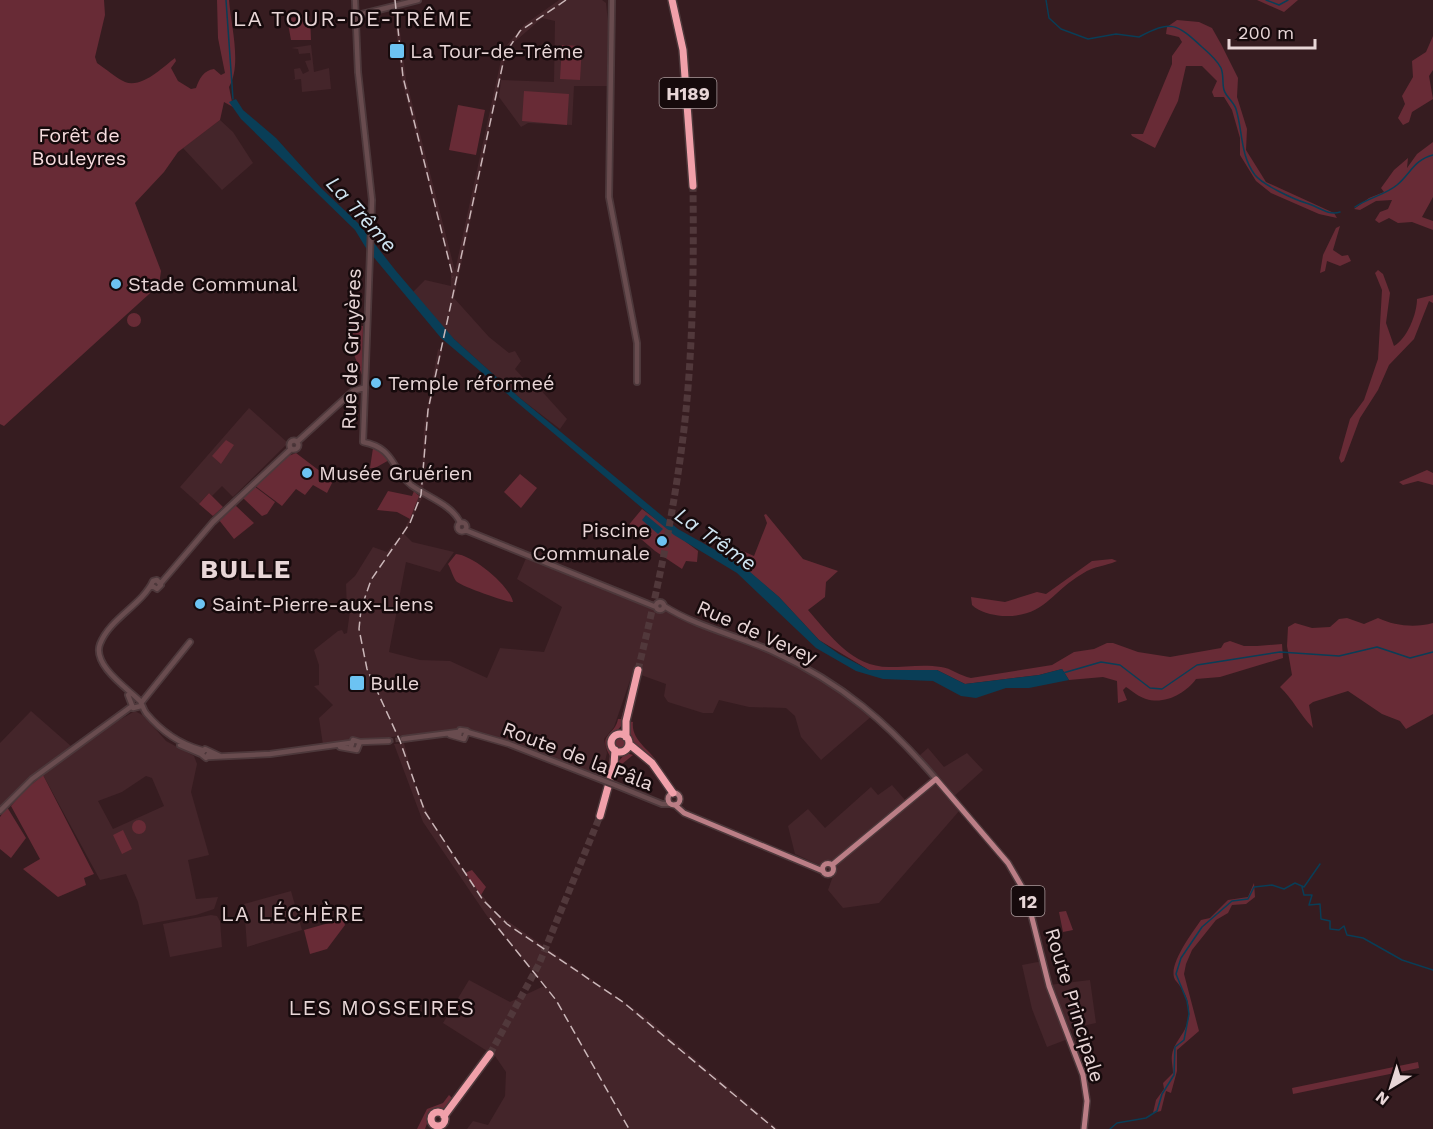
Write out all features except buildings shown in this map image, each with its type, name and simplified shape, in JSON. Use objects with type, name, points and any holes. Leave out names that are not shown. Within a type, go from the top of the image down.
[{"type":"highway","name":"H189","points":[[672,0],[683,50],[693,186]]},
{"type":"highway","points":[[600,816],[623,745],[638,670]]},
{"type":"highway","points":[[623,745],[647,762],[672,800]]},
{"type":"highway","points":[[439,1124],[490,1054]]},
{"type":"main road","points":[[824,868],[829,875],[833,867],[936,779]]},
{"type":"main road","name":"Route Principale","points":[[936,779],[1008,863],[1026,894],[1049,986],[1083,1075],[1087,1101],[1084,1129]]},
{"type":"main road","points":[[672,800],[688,814],[814,865],[824,868],[833,867]]},
{"type":"street","name":"Rue de Gruyères","points":[[355,0],[354,16],[371,190],[363,442]]},
{"type":"street","points":[[354,16],[418,0]]},
{"type":"street","points":[[610,0],[612,7],[609,197],[638,343],[637,382]]},
{"type":"street","points":[[360,744],[355,739],[350,745],[338,747],[224,757],[209,755],[207,749],[202,752],[173,740],[136,704],[105,665],[99,647],[110,629],[153,587],[153,581],[159,581],[213,522],[291,448],[290,442],[297,442],[351,392],[363,388]]},
{"type":"street","name":"Rue de Vevey","points":[[363,442],[382,448],[409,483],[453,512],[466,528],[774,652],[817,675],[878,716],[936,779]]},
{"type":"street","points":[[153,587],[160,588],[159,581]]},
{"type":"street","points":[[0,811],[32,779],[136,704],[153,688],[190,642]]},
{"type":"street","points":[[458,734],[462,729],[467,735]]},
{"type":"street","points":[[403,739],[467,735]]},
{"type":"street","name":"Route de la Pâla","points":[[467,735],[486,737],[659,803],[672,800]]},
{"type":"street","points":[[350,745],[356,750],[360,744],[389,741]]},
{"type":"shaded area","points":[[393,0],[396,0],[406,79],[455,271],[501,60],[507,45],[524,25],[559,0],[602,0],[606,3],[607,86],[574,86],[572,125],[528,123],[521,127],[499,97],[501,80],[554,82],[555,21],[542,18],[511,45],[505,58],[454,298],[489,337],[509,353],[515,351],[521,361],[515,369],[534,390],[538,387],[567,419],[560,429],[521,399],[446,332],[413,292],[425,280],[451,286],[451,271],[402,81]]},
{"type":"shaded area","points":[[311,45],[314,72],[329,68],[331,89],[302,92],[301,79],[293,80],[295,79],[294,69],[300,68],[303,74],[309,71],[305,61],[311,60],[310,53],[299,54],[298,49],[291,48]]},
{"type":"shaded area","points":[[220,120],[233,132],[253,163],[222,190],[183,148]]},
{"type":"shaded area","points":[[438,349],[442,351],[427,420],[423,496],[404,534],[412,542],[454,552],[440,572],[406,562],[389,652],[420,660],[450,661],[487,678],[500,648],[544,652],[562,607],[517,579],[527,556],[776,655],[809,672],[873,715],[821,760],[801,737],[795,716],[786,708],[749,707],[719,700],[713,713],[703,713],[668,702],[664,696],[666,684],[641,675],[642,671],[634,669],[614,727],[604,739],[607,753],[601,778],[510,742],[452,730],[323,745],[319,718],[333,705],[314,686],[319,685],[319,665],[314,650],[338,631],[342,630],[344,634],[347,633],[350,611],[347,610],[346,584],[355,576],[373,547],[387,552],[402,534],[415,508],[422,475],[424,427]]},
{"type":"shaded area","points":[[249,408],[288,443],[233,497],[222,486],[212,496],[209,493],[199,504],[180,487]]},
{"type":"shaded area","points":[[31,711],[72,747],[135,711],[144,716],[166,741],[194,756],[197,764],[191,792],[209,855],[188,860],[196,899],[218,897],[214,909],[196,915],[143,925],[138,902],[126,874],[100,880],[42,773],[0,814],[0,743]],"holes":[[[146,776],[152,778],[164,806],[113,829],[98,801],[122,792]]]},
{"type":"shaded area","points":[[404,743],[415,785],[429,816],[465,873],[496,913],[643,1015],[778,1129],[467,1129],[473,1121],[488,1125],[505,1096],[506,1072],[495,1056],[443,1023],[469,980],[510,1002],[544,986],[487,916],[423,822],[394,744]]},
{"type":"shaded area","points":[[928,748],[944,767],[967,753],[983,770],[951,799],[960,810],[879,903],[843,908],[828,890],[833,876],[828,869],[795,854],[788,826],[808,809],[825,828],[871,787],[878,795],[892,785],[905,800],[935,774],[919,756]]},
{"type":"shaded area","points":[[291,891],[302,930],[247,947],[244,904]]},
{"type":"shaded area","points":[[211,915],[217,916],[220,921],[222,947],[170,957],[163,924]]},
{"type":"shaded area","points":[[1043,961],[1049,985],[1090,980],[1096,1023],[1065,1030],[1068,1039],[1047,1047],[1032,1009],[1022,965]]},
{"type":"green space","name":"Forêt de Bouleyres","points":[[0,0],[104,0],[105,15],[95,57],[97,63],[125,82],[145,80],[175,58],[176,61],[171,68],[178,81],[191,89],[196,88],[200,78],[207,71],[214,69],[221,75],[225,73],[218,38],[217,0],[229,0],[235,45],[235,68],[229,87],[233,107],[224,102],[220,120],[178,152],[164,172],[135,203],[161,271],[159,285],[4,426],[0,424]]},
{"type":"green space","points":[[1257,0],[1298,0],[1284,12]]},
{"type":"green space","points":[[310,16],[311,40],[291,40],[287,18]]},
{"type":"green space","points":[[1177,20],[1199,22],[1212,28],[1221,44],[1238,78],[1237,97],[1247,129],[1246,150],[1266,182],[1334,213],[1337,218],[1319,214],[1271,193],[1256,181],[1240,155],[1240,138],[1232,110],[1224,97],[1214,97],[1212,92],[1217,81],[1202,66],[1186,66],[1178,101],[1155,148],[1132,136],[1131,134],[1143,134],[1172,64],[1172,56],[1182,42],[1179,37],[1166,34],[1167,27]]},
{"type":"green space","points":[[1433,36],[1433,70],[1429,76],[1433,99],[1412,112],[1409,122],[1403,125],[1398,118],[1405,104],[1402,96],[1413,77],[1412,61],[1426,52]]},
{"type":"green space","points":[[562,45],[582,46],[580,80],[560,79]]},
{"type":"green space","points":[[524,91],[569,94],[567,125],[522,121]]},
{"type":"green space","points":[[458,105],[485,110],[476,155],[449,150]]},
{"type":"green space","points":[[1433,142],[1433,197],[1422,217],[1433,221],[1433,230],[1412,222],[1398,223],[1389,218],[1379,223],[1375,220],[1380,212],[1388,209],[1392,200],[1376,201],[1360,210],[1354,209],[1369,198],[1384,192],[1381,188],[1394,170],[1408,158],[1407,168],[1417,154]]},
{"type":"green space","points":[[1340,226],[1333,250],[1342,256],[1348,255],[1351,261],[1340,266],[1327,261],[1325,271],[1320,273],[1323,255],[1336,228]]},
{"type":"green space","points":[[1378,270],[1383,274],[1390,293],[1386,323],[1394,346],[1403,338],[1410,325],[1417,299],[1433,295],[1433,303],[1429,301],[1414,339],[1389,365],[1378,390],[1360,418],[1344,461],[1341,463],[1339,458],[1350,419],[1364,400],[1378,359],[1382,290],[1375,273]]},
{"type":"green space","points":[[134,313],[139,315],[141,320],[139,325],[134,327],[129,325],[127,320],[129,315]]},
{"type":"green space","points":[[351,325],[363,326],[362,375],[353,352],[356,351]]},
{"type":"green space","points":[[226,440],[234,445],[221,464],[212,456]]},
{"type":"green space","points":[[373,448],[380,449],[391,459],[375,468],[370,468]]},
{"type":"green space","points":[[296,453],[333,481],[327,493],[313,485],[305,495],[296,489],[282,506],[254,485],[283,458]]},
{"type":"green space","points":[[1427,470],[1433,473],[1433,485],[1418,481],[1403,485],[1399,482]]},
{"type":"green space","points":[[520,474],[537,488],[521,508],[504,492]]},
{"type":"green space","points":[[254,486],[275,502],[267,514],[262,516],[243,498]]},
{"type":"green space","points":[[388,491],[412,496],[414,491],[419,496],[410,519],[397,512],[377,510]]},
{"type":"green space","points":[[209,493],[223,507],[213,516],[199,504]]},
{"type":"green space","points":[[235,505],[254,523],[234,539],[219,520]]},
{"type":"green space","name":"Piscine Communale","points":[[642,509],[698,551],[697,562],[686,561],[682,569],[655,551],[627,527]]},
{"type":"green space","points":[[766,514],[803,559],[838,571],[826,582],[825,597],[808,610],[843,648],[864,662],[876,666],[935,666],[971,678],[1052,665],[1074,652],[1094,649],[1107,643],[1138,652],[1170,657],[1221,648],[1224,643],[1230,641],[1244,646],[1282,644],[1283,658],[1220,677],[1196,679],[1187,689],[1168,699],[1143,698],[1126,687],[1123,690],[1127,700],[1118,703],[1117,681],[1103,677],[1069,680],[1062,669],[1039,675],[965,684],[937,670],[869,670],[819,640],[779,597],[742,566],[729,560],[736,548],[754,556],[767,523],[764,515]]},
{"type":"green space","points":[[456,554],[472,560],[490,572],[505,588],[513,602],[483,593],[456,581],[448,564]]},
{"type":"green space","points":[[1112,559],[1117,561],[1087,571],[1028,613],[998,616],[972,605],[971,597],[1005,602],[1037,592],[1046,594],[1092,561]]},
{"type":"green space","points":[[1347,618],[1364,624],[1378,618],[1405,625],[1433,623],[1433,714],[1406,729],[1400,721],[1382,714],[1348,691],[1309,705],[1313,728],[1308,723],[1280,687],[1292,675],[1287,646],[1288,627],[1295,623],[1312,628],[1330,627],[1339,619]]},
{"type":"green space","points":[[627,697],[629,698],[622,725],[609,740],[613,757],[608,780],[605,779],[610,756],[605,743],[618,719],[621,719]]},
{"type":"green space","points":[[628,721],[633,722],[636,737],[655,759],[660,771],[634,743]]},
{"type":"green space","points":[[620,736],[625,738],[627,743],[625,748],[620,750],[615,748],[613,743],[615,738]]},
{"type":"green space","points":[[626,753],[633,755],[622,764],[615,783],[612,782],[618,762]]},
{"type":"green space","points":[[43,775],[94,874],[84,878],[86,885],[58,897],[23,869],[40,859],[11,806]]},
{"type":"green space","points":[[7,807],[26,838],[11,858],[0,849],[0,817]]},
{"type":"green space","points":[[136,820],[142,820],[146,827],[142,834],[136,834],[132,830],[132,824]]},
{"type":"green space","points":[[123,830],[132,849],[122,854],[113,835]]},
{"type":"green space","points":[[472,870],[486,887],[481,895],[465,873]]},
{"type":"green space","points":[[1254,883],[1255,897],[1246,904],[1232,905],[1228,913],[1216,920],[1192,950],[1184,974],[1199,1031],[1177,1050],[1177,1071],[1171,1093],[1166,1091],[1161,1111],[1153,1113],[1156,1100],[1164,1089],[1163,1083],[1173,1073],[1174,1049],[1188,1020],[1187,1000],[1174,975],[1177,959],[1201,920],[1210,918],[1228,900],[1248,897]]},
{"type":"green space","points":[[1066,911],[1073,930],[1063,932],[1059,912]]},
{"type":"green space","points":[[343,919],[345,925],[327,949],[310,954],[304,930]]},
{"type":"green space","points":[[1418,1062],[1419,1068],[1293,1094],[1292,1088]]},
{"type":"green space","points":[[449,1095],[453,1099],[443,1109],[431,1113],[425,1129],[417,1129],[427,1109],[443,1103]]},
{"type":"water","points":[[236,99],[243,110],[276,138],[321,188],[359,224],[454,339],[521,399],[678,529],[742,565],[779,597],[819,640],[839,654],[869,670],[937,670],[965,684],[1039,675],[1062,669],[1069,680],[1029,688],[1006,688],[976,698],[961,696],[933,681],[883,679],[856,671],[816,648],[737,573],[674,535],[441,338],[366,248],[355,230],[241,119],[229,102]]},
{"type":"water","points":[[646,515],[663,529],[658,534],[642,520]]},
{"type":"waterway","name":"La Trême","points":[[226,0],[233,99]]},
{"type":"waterway","points":[[1046,0],[1049,18],[1061,29],[1088,39],[1116,34],[1139,37],[1166,26],[1186,33],[1210,54],[1221,68],[1224,90],[1236,109],[1244,151],[1255,175],[1271,187],[1294,198],[1327,212],[1340,212]]},
{"type":"waterway","points":[[1266,0],[1279,5],[1288,0]]},
{"type":"waterway","points":[[1355,207],[1392,188],[1421,160],[1433,155]]},
{"type":"waterway","name":"La Trême","points":[[1063,673],[1101,662],[1120,665],[1150,688],[1162,689],[1197,665],[1280,652],[1339,656],[1377,647],[1410,658],[1433,652]]},
{"type":"waterway","points":[[1110,1129],[1117,1123],[1146,1118],[1157,1111],[1162,1094],[1174,1075],[1175,1047],[1184,1040],[1189,1014],[1187,1001],[1176,974],[1181,958],[1202,927],[1232,901],[1248,899],[1254,887],[1272,885],[1284,889],[1295,883],[1304,887],[1320,864]]},
{"type":"waterway","points":[[1302,887],[1304,895],[1312,895],[1309,905],[1320,904],[1321,919],[1330,921],[1330,929],[1339,930],[1344,926],[1347,935],[1363,938],[1402,960],[1433,970]]},
{"type":"tunnel","points":[[638,670],[667,539],[688,392],[692,323],[693,186]]},
{"type":"tunnel","points":[[389,741],[403,739]]},
{"type":"tunnel","points":[[490,1054],[539,964],[600,816]]},
{"type":"railway","points":[[395,0],[403,77],[453,277]]},
{"type":"railway","points":[[566,0],[520,31],[505,54],[428,410],[421,495],[410,523],[371,580],[361,609],[359,629],[367,669],[400,741],[425,812],[483,900],[507,924],[623,1002],[775,1129]]},
{"type":"railway","points":[[490,918],[556,1000],[629,1129]]},
{"type":"place","name":"La Tour-de-Trême","points":[[397,51]]},
{"type":"place","name":"Stade Communal","points":[[116,284]]},
{"type":"place","name":"Temple réformeé","points":[[376,383]]},
{"type":"place","name":"Musée Gruérien","points":[[307,473]]},
{"type":"place","name":"Piscine Communale","points":[[662,541]]},
{"type":"place","name":"Saint-Pierre-aux-Liens","points":[[200,604]]},
{"type":"place","name":"Bulle","points":[[357,683]]},
{"type":"district","name":"LA TOUR-DE-TRÊME","points":[[353,18]]},
{"type":"district","name":"BULLE","points":[[246,569]]},
{"type":"district","name":"LA LÉCHÈRE","points":[[293,913]]},
{"type":"district","name":"LES MOSSEIRES","points":[[382,1007]]}]
